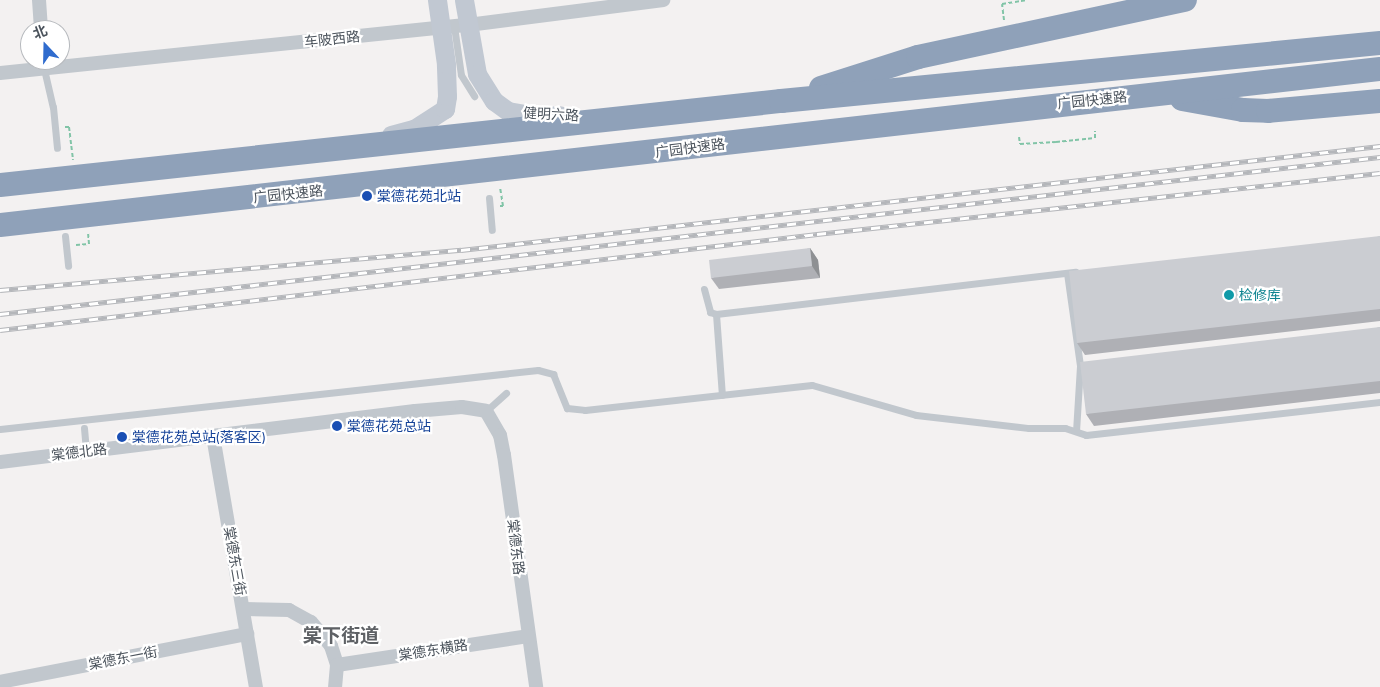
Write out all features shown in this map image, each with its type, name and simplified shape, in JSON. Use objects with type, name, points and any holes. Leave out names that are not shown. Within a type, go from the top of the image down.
[{"type":"highway","points":[[781,101],[918,56],[1185,0]]},
{"type":"highway","points":[[1226,56],[1342,31],[1380,27]]},
{"type":"highway","name":"广园快速路","points":[[0,185],[781,101],[1226,56],[1380,43]]},
{"type":"highway","name":"广园快速路","points":[[0,225],[377,185],[1380,69]]},
{"type":"highway","points":[[1156,94],[1233,99],[1373,93]]},
{"type":"main road","name":"健明六路","points":[[437,0],[454,26],[477,74],[494,101],[508,111],[537,116],[628,117]]},
{"type":"main road","name":"健明六路","points":[[336,148],[414,129],[440,115],[447,96],[454,26],[464,0]]},
{"type":"street","points":[[39,0],[40,20]]},
{"type":"street","name":"车陂西路","points":[[70,62],[454,26],[663,0]]},
{"type":"street","name":"车陂西路","points":[[0,73],[20,69]]},
{"type":"street","name":"棠德北路","points":[[0,462],[423,411],[462,408],[486,411]]},
{"type":"street","name":"棠德东路","points":[[486,411],[500,435],[504,456],[536,687]]},
{"type":"street","name":"棠德东三街","points":[[213,436],[256,687]]},
{"type":"street","points":[[243,609],[289,610],[312,622],[331,646],[337,665],[335,687]]},
{"type":"street","name":"棠德东一街","points":[[0,682],[247,634]]},
{"type":"street","name":"棠德东横路","points":[[337,665],[528,636]]},
{"type":"lane","points":[[454,26],[461,75],[474,96]]},
{"type":"lane","points":[[44,70],[57,148]]},
{"type":"lane","points":[[489,198],[492,230]]},
{"type":"lane","points":[[65,236],[68,266]]},
{"type":"lane","points":[[704,289],[710,312],[716,314],[1087,270]]},
{"type":"lane","points":[[1067,272],[1080,366],[1076,431]]},
{"type":"lane","points":[[716,314],[722,395]]},
{"type":"lane","points":[[1080,366],[1090,365]]},
{"type":"lane","points":[[0,429],[400,383],[501,377],[538,370],[553,374],[567,408],[585,410],[812,385],[916,415],[1076,431],[1086,435],[1380,402]]},
{"type":"lane","points":[[486,411],[506,394]]},
{"type":"lane","points":[[84,428],[86,451]]},
{"type":"path","points":[[1002,4],[1026,0]]},
{"type":"path","points":[[55,127],[69,127],[75,177]]},
{"type":"path","points":[[1019,137],[1020,144],[1056,142],[1095,138],[1095,131]]},
{"type":"path","points":[[490,207],[503,206],[500,186]]},
{"type":"path","points":[[66,246],[89,244],[87,226]]},
{"type":"building","name":"检修库","points":[[1380,236],[1380,309],[1077,343],[1069,271]]},
{"type":"building","points":[[810,248],[812,266],[711,278],[709,260]]},
{"type":"building","points":[[1380,327],[1380,381],[1086,414],[1080,362]]},
{"type":"railway","points":[[0,290],[461,250],[1380,146]]},
{"type":"railway","points":[[0,314],[1380,157]]},
{"type":"railway","points":[[0,330],[817,234],[1380,173]]},
{"type":"place","name":"棠德花苑北站","points":[[367,196]]},
{"type":"place","name":"检修库","points":[[1229,295]]},
{"type":"place","name":"棠德花苑总站","points":[[337,426]]},
{"type":"place","name":"棠德花苑总站(落客区)","points":[[122,437]]},
{"type":"district","name":"棠下街道","points":[[341,635]]}]
